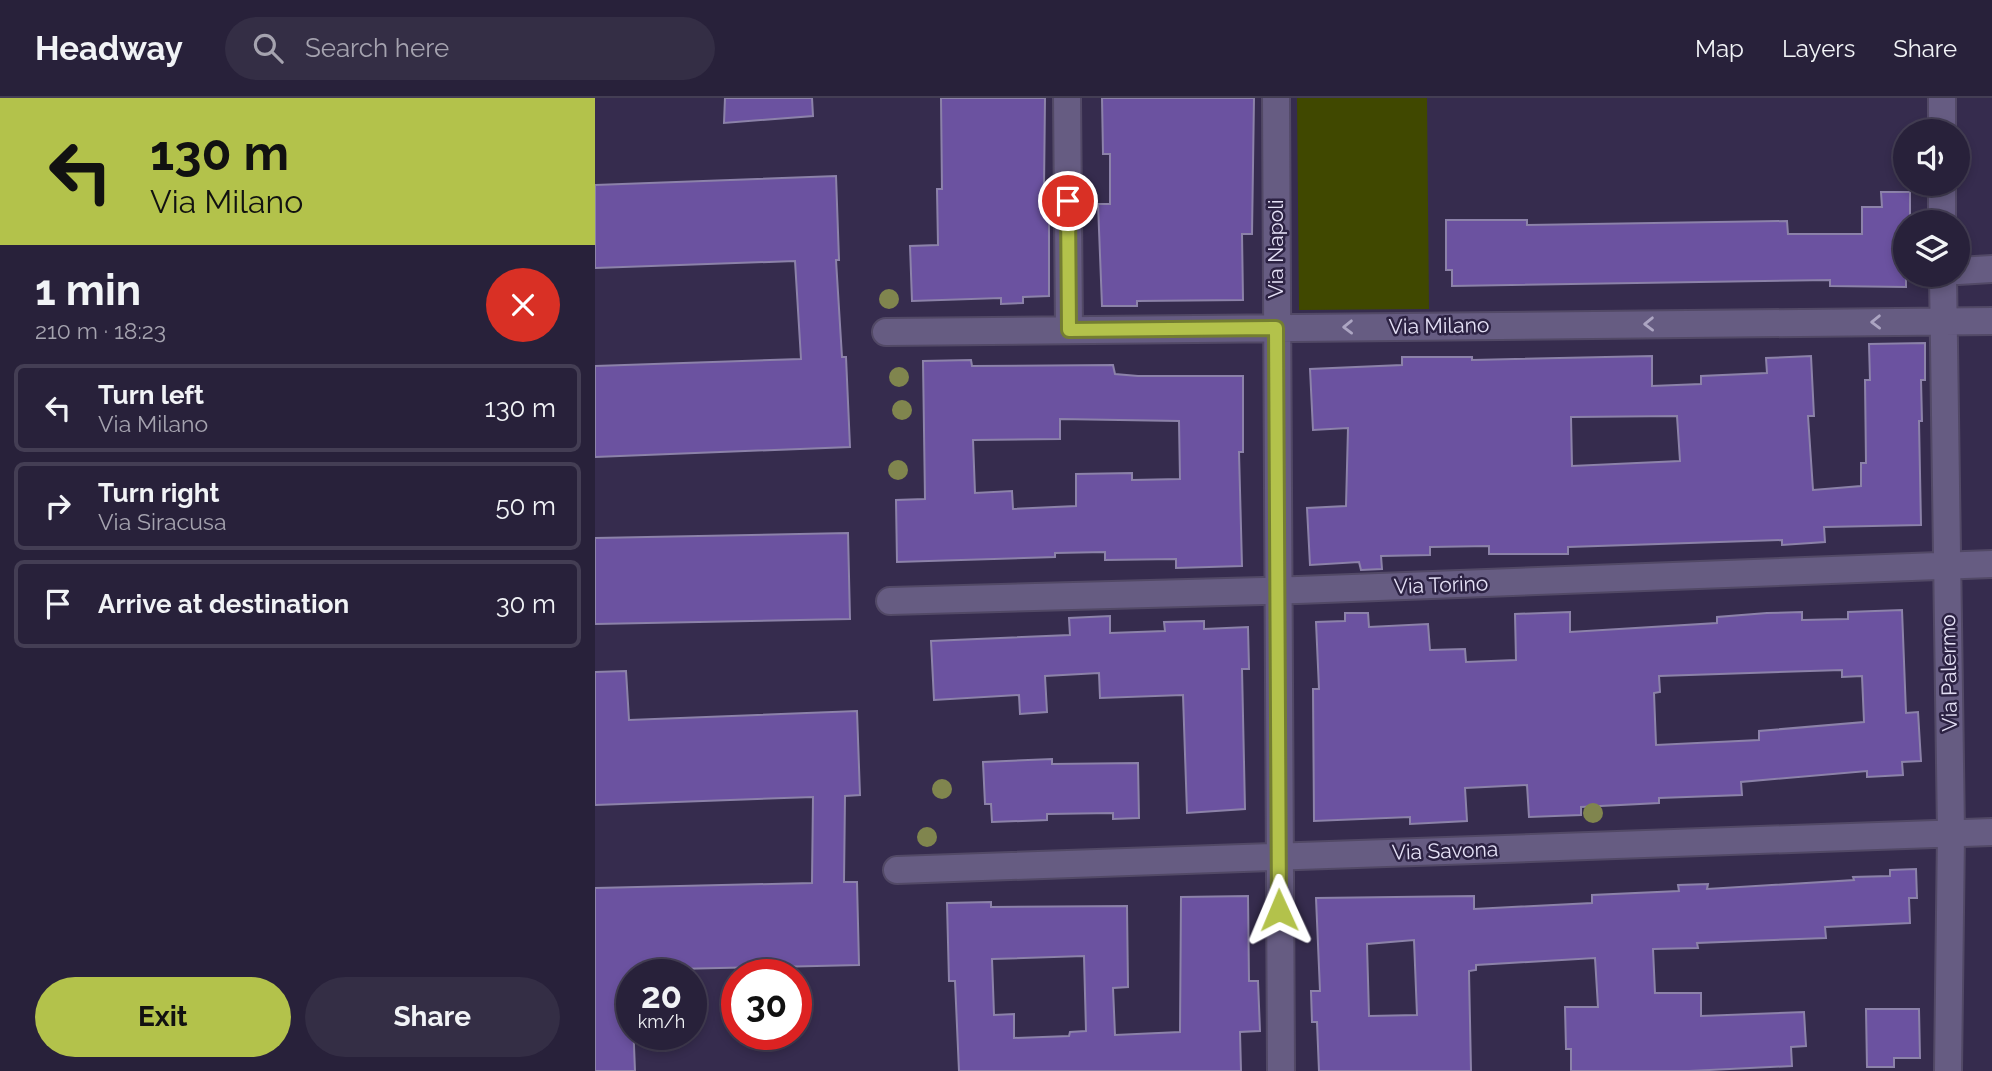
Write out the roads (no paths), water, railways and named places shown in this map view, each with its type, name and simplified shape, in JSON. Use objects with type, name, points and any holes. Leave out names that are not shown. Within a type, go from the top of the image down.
[{"type":"street","points":[[1067,98],[1069,330]]},
{"type":"street","name":"Via Napoli","points":[[1276,98],[1281,1071]]},
{"type":"street","points":[[1942,98],[1942,119]]},
{"type":"street","points":[[1970,271],[1992,270]]},
{"type":"street","name":"Via Palermo","points":[[1943,287],[1951,833],[1948,1071]]},
{"type":"street","name":"Via Milano","points":[[886,332],[1992,321]]},
{"type":"street","name":"Via Torino","points":[[890,601],[1278,591],[1992,564]]},
{"type":"street","name":"Via Savona","points":[[897,870],[1992,832]]}]
